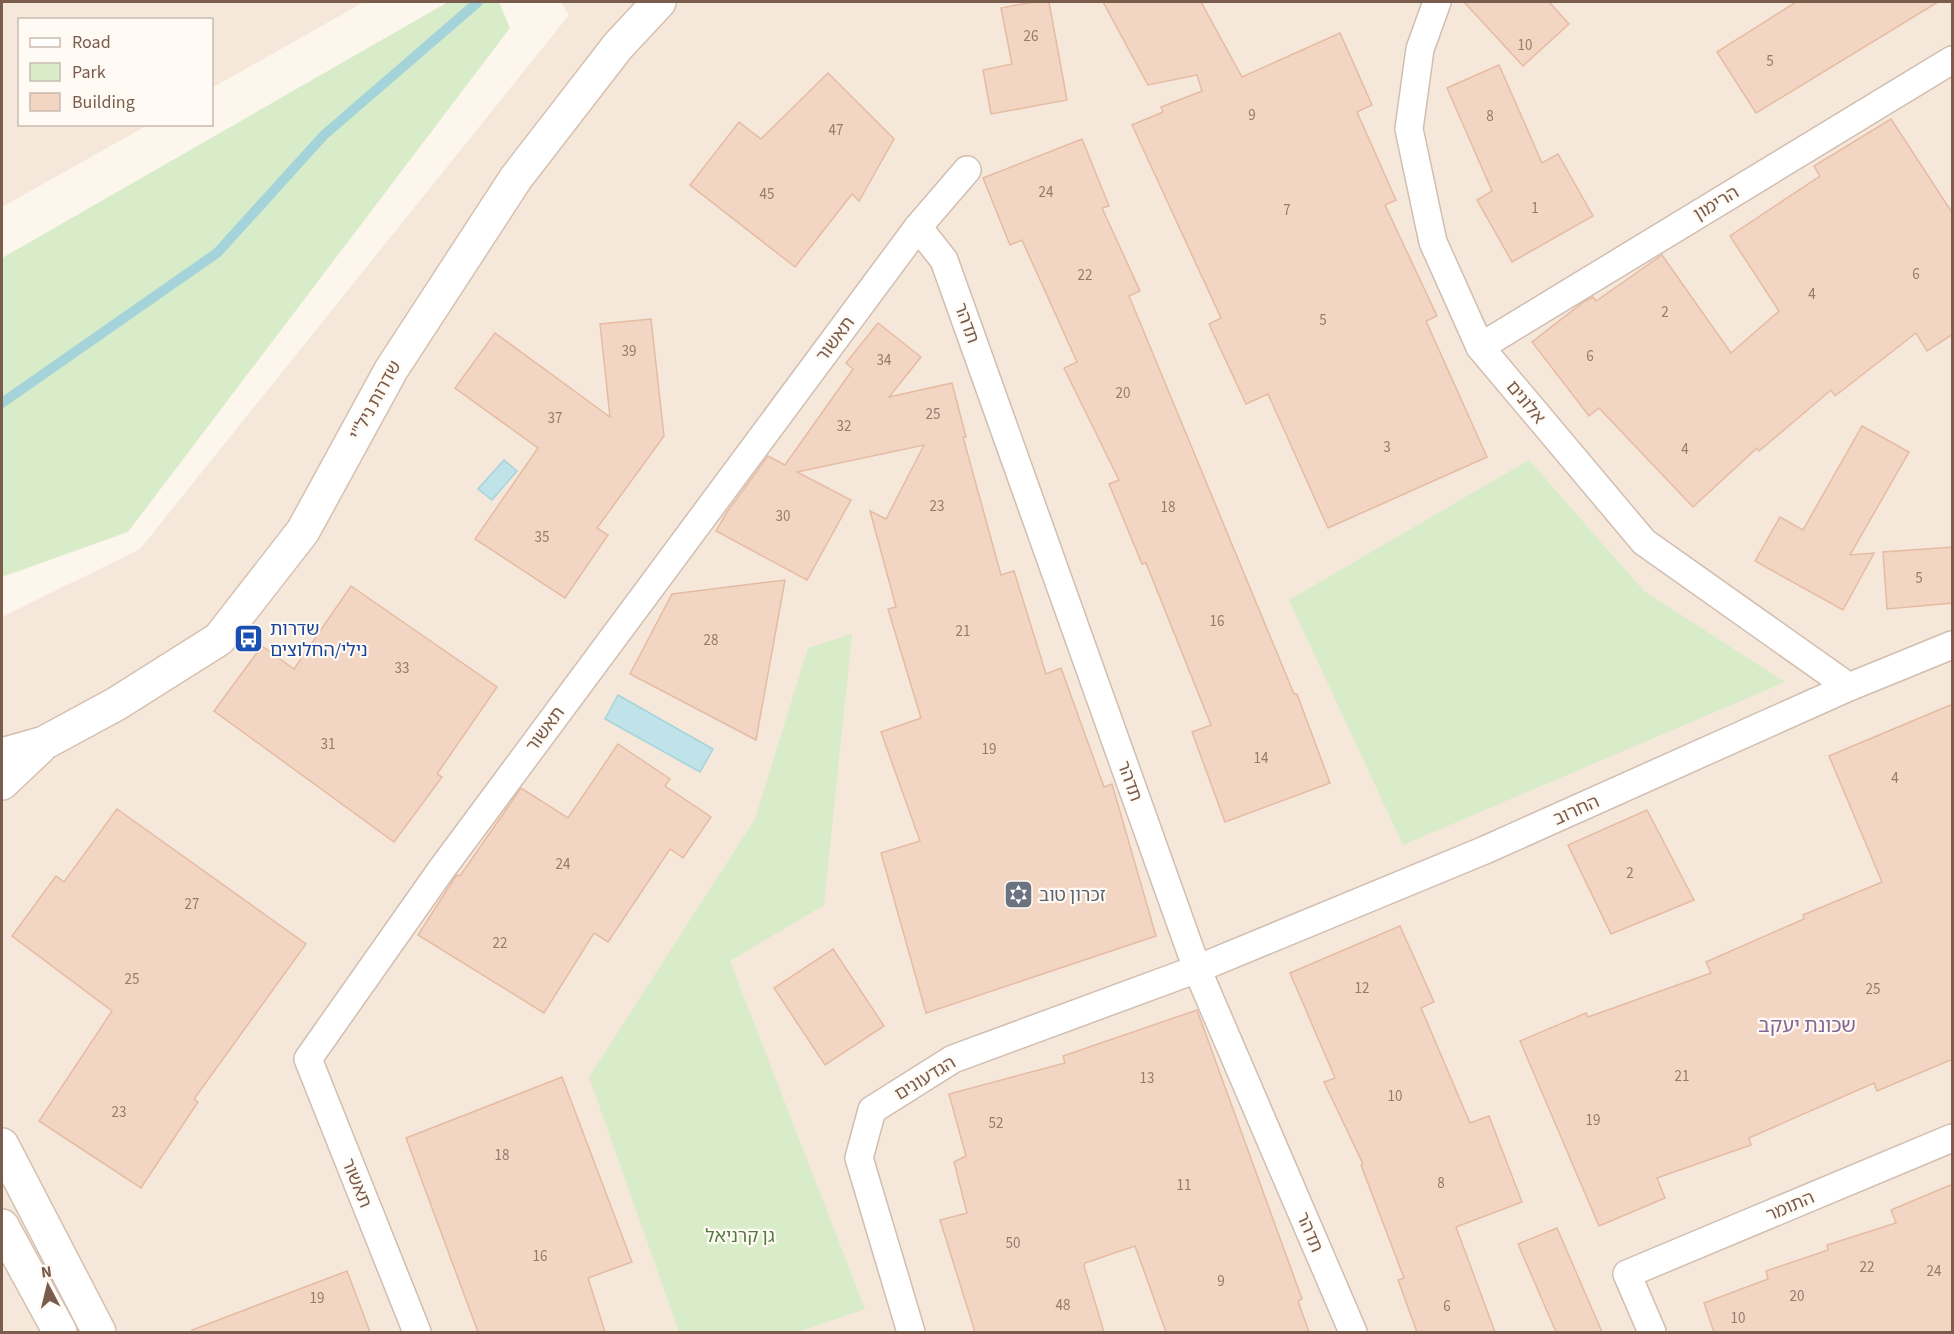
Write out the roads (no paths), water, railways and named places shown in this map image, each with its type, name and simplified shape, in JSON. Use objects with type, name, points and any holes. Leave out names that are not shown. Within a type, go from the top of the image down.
[{"type":"street","name":"שדרות ניל\"י","points":[[2,755],[44,742],[116,704],[219,639],[303,531],[391,370],[516,178],[618,46],[659,2]]},
{"type":"street","name":"אלונים","points":[[1437,2],[1420,49],[1409,129],[1433,242],[1480,347],[1644,542],[1849,687]]},
{"type":"street","name":"הרימון","points":[[1480,347],[1953,60]]},
{"type":"street","name":"תאשור","points":[[417,1332],[308,1059],[441,870],[918,227],[967,170]]},
{"type":"street","name":"תדהר","points":[[918,227],[944,260],[1197,969],[1353,1332]]},
{"type":"street","name":"החרוב","points":[[1197,969],[1485,850],[1849,687],[1953,645]]},
{"type":"street","name":"שדרות ניל\"י","points":[[2,783],[44,742]]},
{"type":"street","name":"הגדעונים","points":[[911,1332],[859,1158],[872,1110],[953,1059],[1197,969]]},
{"type":"street","name":"התומר","points":[[1652,1332],[1627,1274],[1953,1138]]},
{"type":"street","points":[[2,1145],[99,1332]]},
{"type":"street","points":[[2,1226],[60,1332]]},
{"type":"water","points":[[504,460],[517,471],[492,500],[478,489]]},
{"type":"water","points":[[618,695],[713,749],[700,772],[605,719]]},
{"type":"waterway","points":[[2,403],[217,253],[324,135],[478,2]]},
{"type":"place","name":"שדרות נילי/החלוצים","points":[[249,639]]},
{"type":"place","name":"זכרון טוב","points":[[1018,895]]},
{"type":"district","name":"שכונת יעקב","points":[[1807,1025]]},
{"type":"park label","name":"גן קרניאל","points":[[740,1236]]}]
